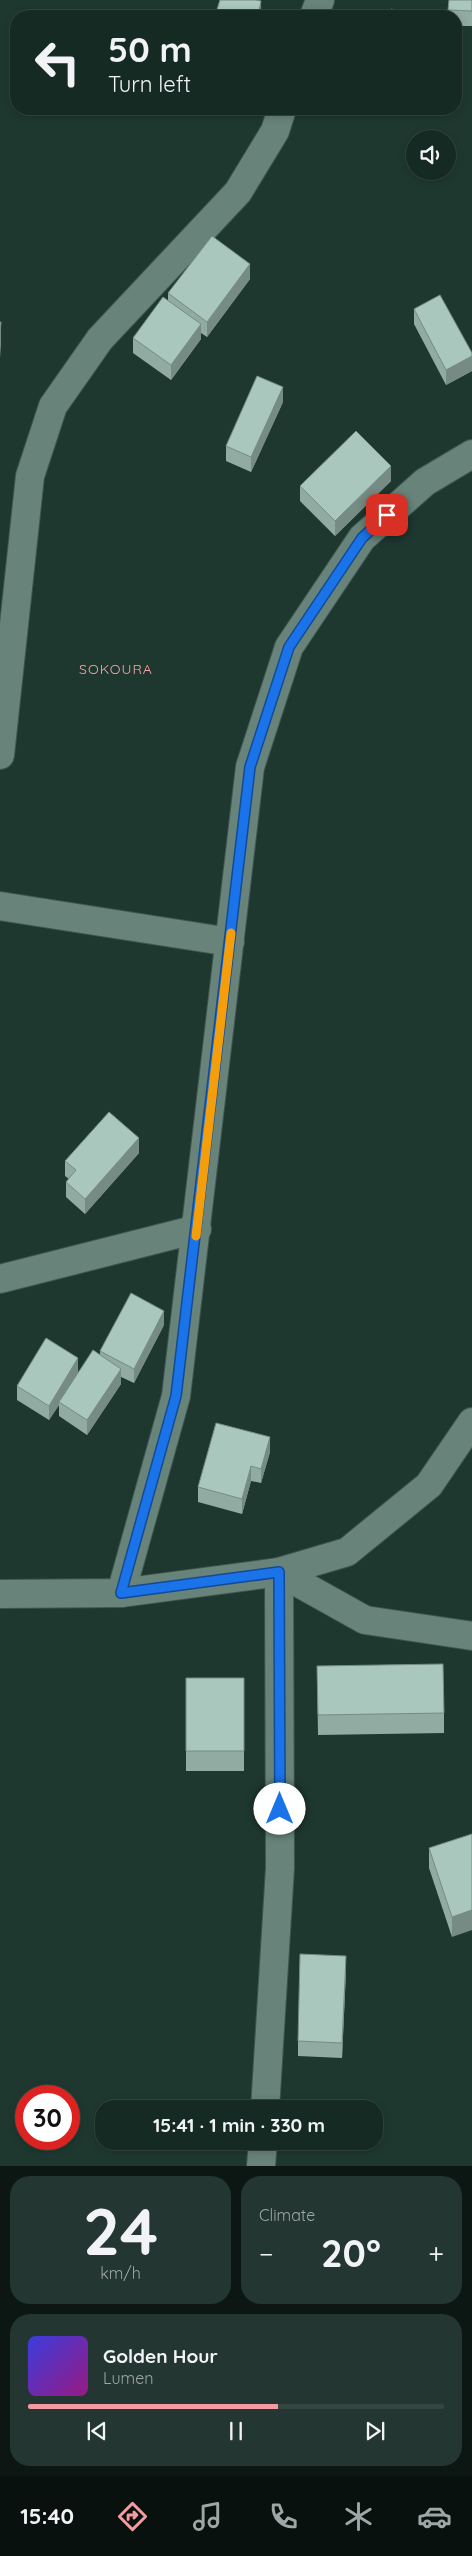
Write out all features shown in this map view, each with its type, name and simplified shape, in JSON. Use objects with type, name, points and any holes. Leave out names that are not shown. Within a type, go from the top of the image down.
[{"type":"street","points":[[0,755],[30,476],[53,406],[100,339],[238,192],[275,131],[280,115]]},
{"type":"street","points":[[121,1593],[176,1396],[250,767],[289,647],[362,538],[425,482],[472,454]]},
{"type":"street","points":[[0,906],[230,942]]},
{"type":"street","points":[[0,1279],[197,1228]]},
{"type":"street","points":[[0,1594],[121,1593],[279,1572],[347,1552],[430,1485],[472,1422]]},
{"type":"street","points":[[279,1572],[365,1620],[472,1636]]},
{"type":"street","points":[[266,2100],[280,1868],[279,1572]]},
{"type":"street","points":[[261,2166],[262,2150]]},
{"type":"building","points":[[220,0],[261,1],[259,10],[217,10]]},
{"type":"building","points":[[449,0],[472,0],[472,11],[448,10]]},
{"type":"building","points":[[212,236],[250,264],[207,322],[168,293]]},
{"type":"building","points":[[440,295],[472,353],[472,356],[446,370],[414,309]]},
{"type":"building","points":[[163,297],[201,324],[171,365],[133,338]]},
{"type":"building","points":[[257,376],[283,387],[251,457],[226,446]]},
{"type":"building","points":[[356,431],[391,466],[335,521],[300,486]]},
{"type":"building","points":[[109,1112],[139,1138],[85,1199],[66,1182],[76,1170],[65,1161]]},
{"type":"building","points":[[131,1293],[164,1311],[134,1369],[100,1351]]},
{"type":"building","points":[[46,1338],[78,1358],[49,1406],[17,1386]]},
{"type":"building","points":[[93,1350],[121,1369],[87,1420],[59,1402]]},
{"type":"building","points":[[216,1423],[270,1437],[261,1469],[251,1466],[242,1499],[198,1487]]},
{"type":"building","points":[[443,1664],[444,1713],[318,1715],[317,1666]]},
{"type":"building","points":[[186,1678],[244,1678],[244,1751],[186,1751]]},
{"type":"building","points":[[472,1834],[472,1910],[452,1917],[429,1848]]},
{"type":"building","points":[[300,1954],[346,1956],[342,2043],[298,2041]]},
{"type":"slow traffic","points":[[196,1236],[231,933]]},
{"type":"district","name":"SOKOURA","points":[[116,669]]},
{"type":"route","points":[[280,1809],[279,1572],[121,1593],[176,1396],[250,767],[289,647],[362,538],[387,515]]}]
